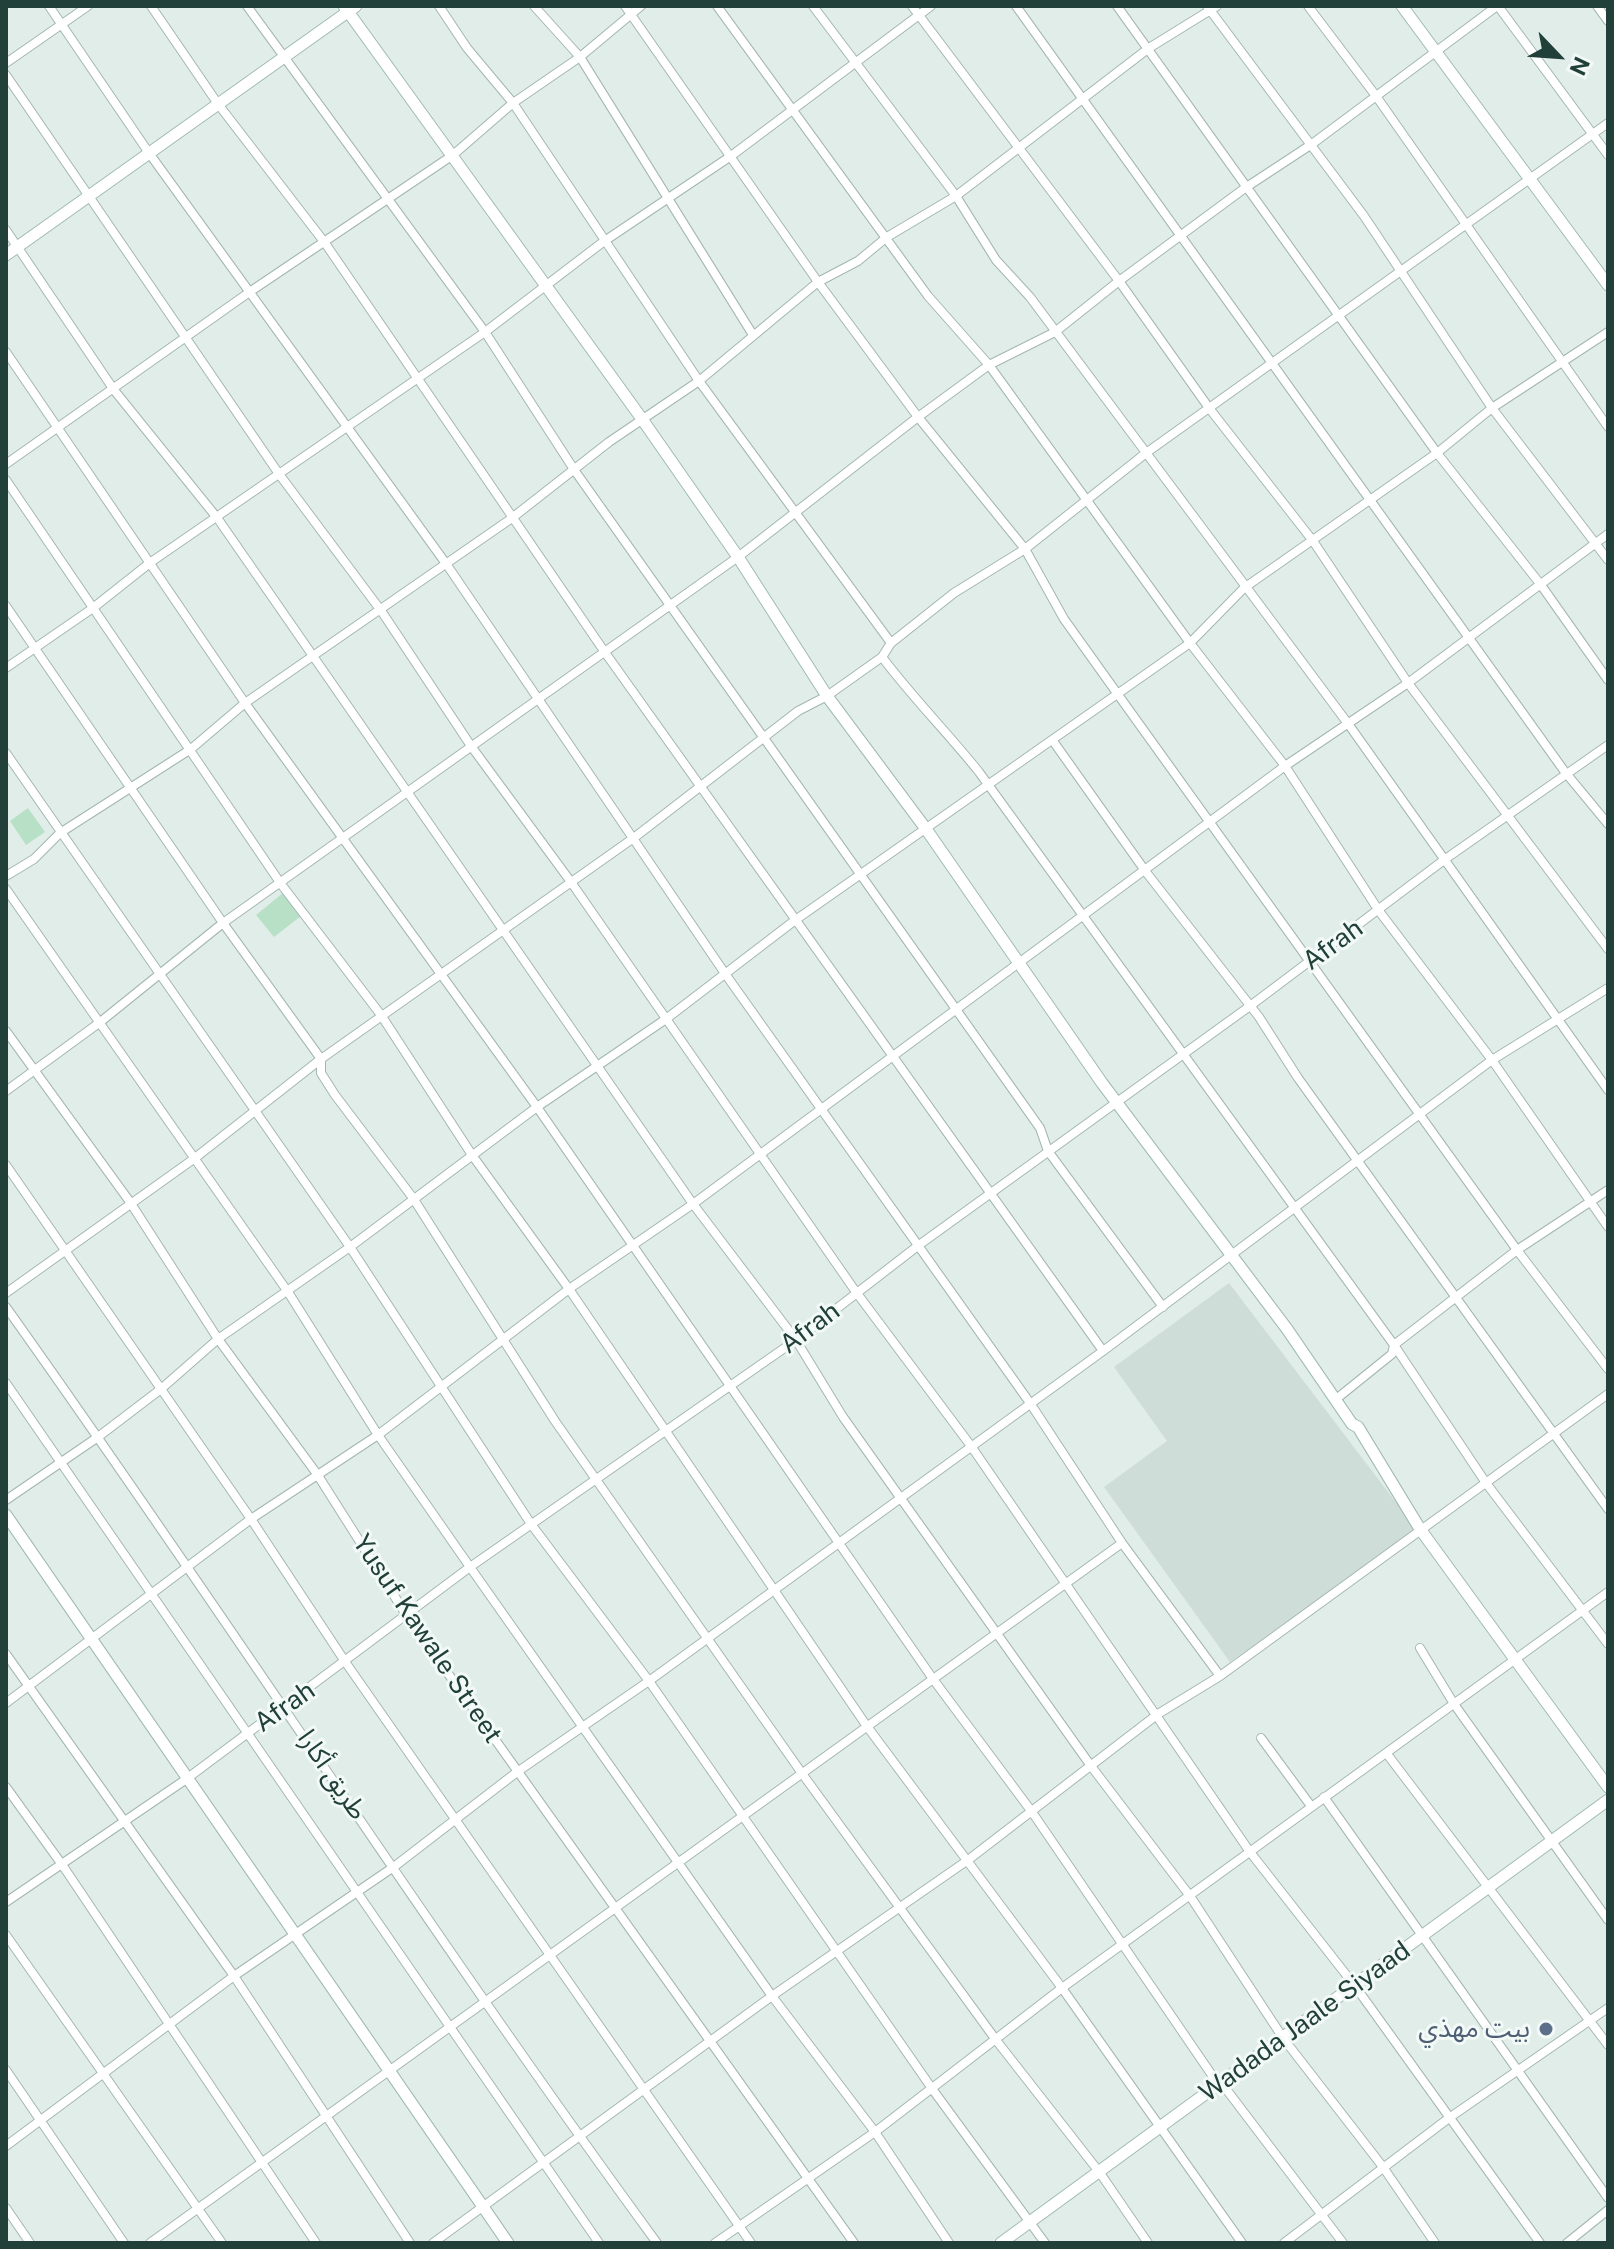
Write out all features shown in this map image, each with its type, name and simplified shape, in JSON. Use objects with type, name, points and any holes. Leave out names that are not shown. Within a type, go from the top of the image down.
[{"type":"street","points":[[49,6],[149,153],[447,565],[635,837],[726,975],[1030,1403],[1122,1543],[1220,1676]]},
{"type":"street","points":[[6,63],[88,6]]},
{"type":"street","points":[[151,6],[218,104],[325,243],[604,651],[1103,1351]]},
{"type":"street","points":[[247,6],[386,201],[485,332],[575,471],[1040,1128],[1048,1151],[1163,1307]]},
{"type":"street","points":[[439,6],[467,48],[513,103],[603,242],[699,381],[891,643]]},
{"type":"street","points":[[534,6],[580,57],[753,335]]},
{"type":"street","points":[[6,464],[251,291],[453,155],[513,103],[580,57],[627,9],[641,6]]},
{"type":"street","points":[[717,6],[928,296],[989,365],[1190,643],[1285,766],[1379,911],[1492,1060],[1608,1227]]},
{"type":"street","points":[[813,6],[956,196],[996,260],[1055,332],[1349,725],[1608,1090]]},
{"type":"street","points":[[912,6],[1119,281],[1209,408],[1313,541],[1408,683],[1608,949]]},
{"type":"street","points":[[6,668],[93,608],[151,562],[347,430],[548,287],[603,242],[731,156],[931,6]]},
{"type":"street","points":[[1016,6],[1565,772],[1608,824]]},
{"type":"street","points":[[1117,6],[1437,453],[1541,585],[1608,680]]},
{"type":"street","points":[[1308,6],[1376,96],[1608,427]]},
{"type":"street","points":[[1402,6],[1608,285]]},
{"type":"street","points":[[6,1091],[99,1023],[223,923],[669,603],[738,557],[795,510],[989,365],[1055,332],[1245,188],[1312,144],[1498,6],[1608,155]]},
{"type":"street","points":[[1597,6],[1608,21]]},
{"type":"street","points":[[6,255],[349,8],[738,557],[827,696],[926,829],[1116,1102],[1352,1424],[1358,1427],[1420,1529],[1608,1787]]},
{"type":"street","points":[[6,876],[34,859],[60,833],[191,749],[245,703],[316,658],[512,518],[642,419],[699,381],[818,282],[858,261],[887,237],[956,196],[1149,48],[1212,8],[1312,144],[1492,408],[1608,560]]},
{"type":"street","points":[[627,9],[818,282],[918,417],[1025,549],[1064,619],[1517,1250],[1608,1369]]},
{"type":"street","points":[[6,75],[279,474],[382,612],[471,746],[571,882],[856,1292],[971,1446],[1250,1852],[1355,1986],[1540,2243]]},
{"type":"street","points":[[6,1293],[195,1158],[381,1015],[635,837],[798,711],[827,696],[882,657],[891,643],[954,593],[1025,549],[1146,453],[1340,318],[1608,123]]},
{"type":"street","points":[[6,230],[114,390],[218,519],[316,658],[406,794],[599,1063],[693,1204],[796,1340],[843,1417],[1091,1766],[1190,1896],[1283,2038],[1383,2167],[1435,2243]]},
{"type":"street","points":[[6,1500],[98,1437],[161,1389],[218,1339],[350,1247],[537,1107],[666,1019],[794,921],[1119,696],[1190,643],[1244,588],[1437,453],[1492,408],[1608,332]]},
{"type":"street","points":[[6,352],[245,703],[537,1107],[933,1679],[1032,1812],[1218,2084],[1223,2085],[1343,2243]]},
{"type":"street","points":[[6,480],[281,884],[381,1015],[472,1155],[569,1289],[866,1725],[1062,1988],[1242,2243]]},
{"type":"street","points":[[6,1703],[251,1519],[378,1435],[440,1384],[569,1289],[693,1204],[1146,872],[1285,766],[1408,683],[1608,534]]},
{"type":"street","points":[[6,606],[129,788],[321,1059],[321,1073],[335,1095],[413,1198],[500,1340],[801,1772],[996,2040],[1100,2173],[1148,2243]]},
{"type":"street","points":[[882,657],[988,786],[1394,1345],[1486,1483],[1608,1644]]},
{"type":"street","points":[[1053,741],[1146,872],[1250,1006],[1608,1509]]},
{"type":"street","name":"Afrah","points":[[6,1902],[185,1780],[346,1663],[470,1567],[796,1340],[919,1245],[1250,1006],[1444,860],[1510,817],[1565,772],[1608,745]]},
{"type":"street","points":[[6,753],[350,1247],[531,1524],[649,1681],[933,2090],[1045,2243]]},
{"type":"street","points":[[6,889],[288,1292],[378,1435],[772,1996],[875,2132],[949,2243]]},
{"type":"street","points":[[6,2146],[234,1976],[395,1866],[517,1772],[585,1727],[900,1495],[1103,1351],[1492,1060],[1608,988]]},
{"type":"street","name":"Yusuf Kawale Street","points":[[6,1031],[130,1202],[218,1339],[317,1474],[407,1616],[854,2243]]},
{"type":"street","points":[[6,1165],[251,1519],[346,1663],[751,2243]]},
{"type":"street","points":[[1335,1400],[1392,1354],[1394,1345],[1517,1250],[1608,1190]]},
{"type":"street","name":"طريق أكارا","points":[[6,1307],[190,1567],[579,2137],[657,2243]]},
{"type":"street","points":[[6,1383],[599,2243]]},
{"type":"street","points":[[433,2243],[772,1996],[838,1954],[968,1860],[1158,1714],[1220,1676],[1608,1394]]},
{"type":"street","points":[[6,1515],[92,1637],[185,1780],[297,1935],[508,2243]]},
{"type":"street","points":[[150,2243],[1122,1543]]},
{"type":"street","points":[[715,2243],[933,2090],[1062,1988],[1608,1592]]},
{"type":"street","points":[[1420,1648],[1454,1704],[1608,1920]]},
{"type":"street","points":[[6,1654],[234,1976],[410,2243]]},
{"type":"street","points":[[1261,1738],[1311,1806]]},
{"type":"street","points":[[1387,1754],[1608,2045]]},
{"type":"street","points":[[6,1787],[63,1866],[316,2243]]},
{"type":"street","points":[[1324,1797],[1608,2198]]},
{"type":"street","name":"Wadada Jaale Siyaad","points":[[1001,2243],[1608,1800]]},
{"type":"street","points":[[6,1935],[222,2243]]},
{"type":"street","points":[[1284,2243],[1449,2118],[1608,2008]]},
{"type":"street","points":[[6,2070],[41,2117],[124,2243]]},
{"type":"street","points":[[6,2208],[30,2243]]},
{"type":"street","points":[[1567,2243],[1608,2210]]},
{"type":"shaded area","points":[[1229,1283],[1417,1530],[1230,1662],[1104,1487],[1167,1441],[1114,1367]]},
{"type":"green space","points":[[28,808],[45,832],[26,845],[10,821]]},
{"type":"green space","points":[[283,893],[301,916],[274,937],[256,915]]},
{"type":"place","name":"بيت مهذي","points":[[1546,2029]]}]
